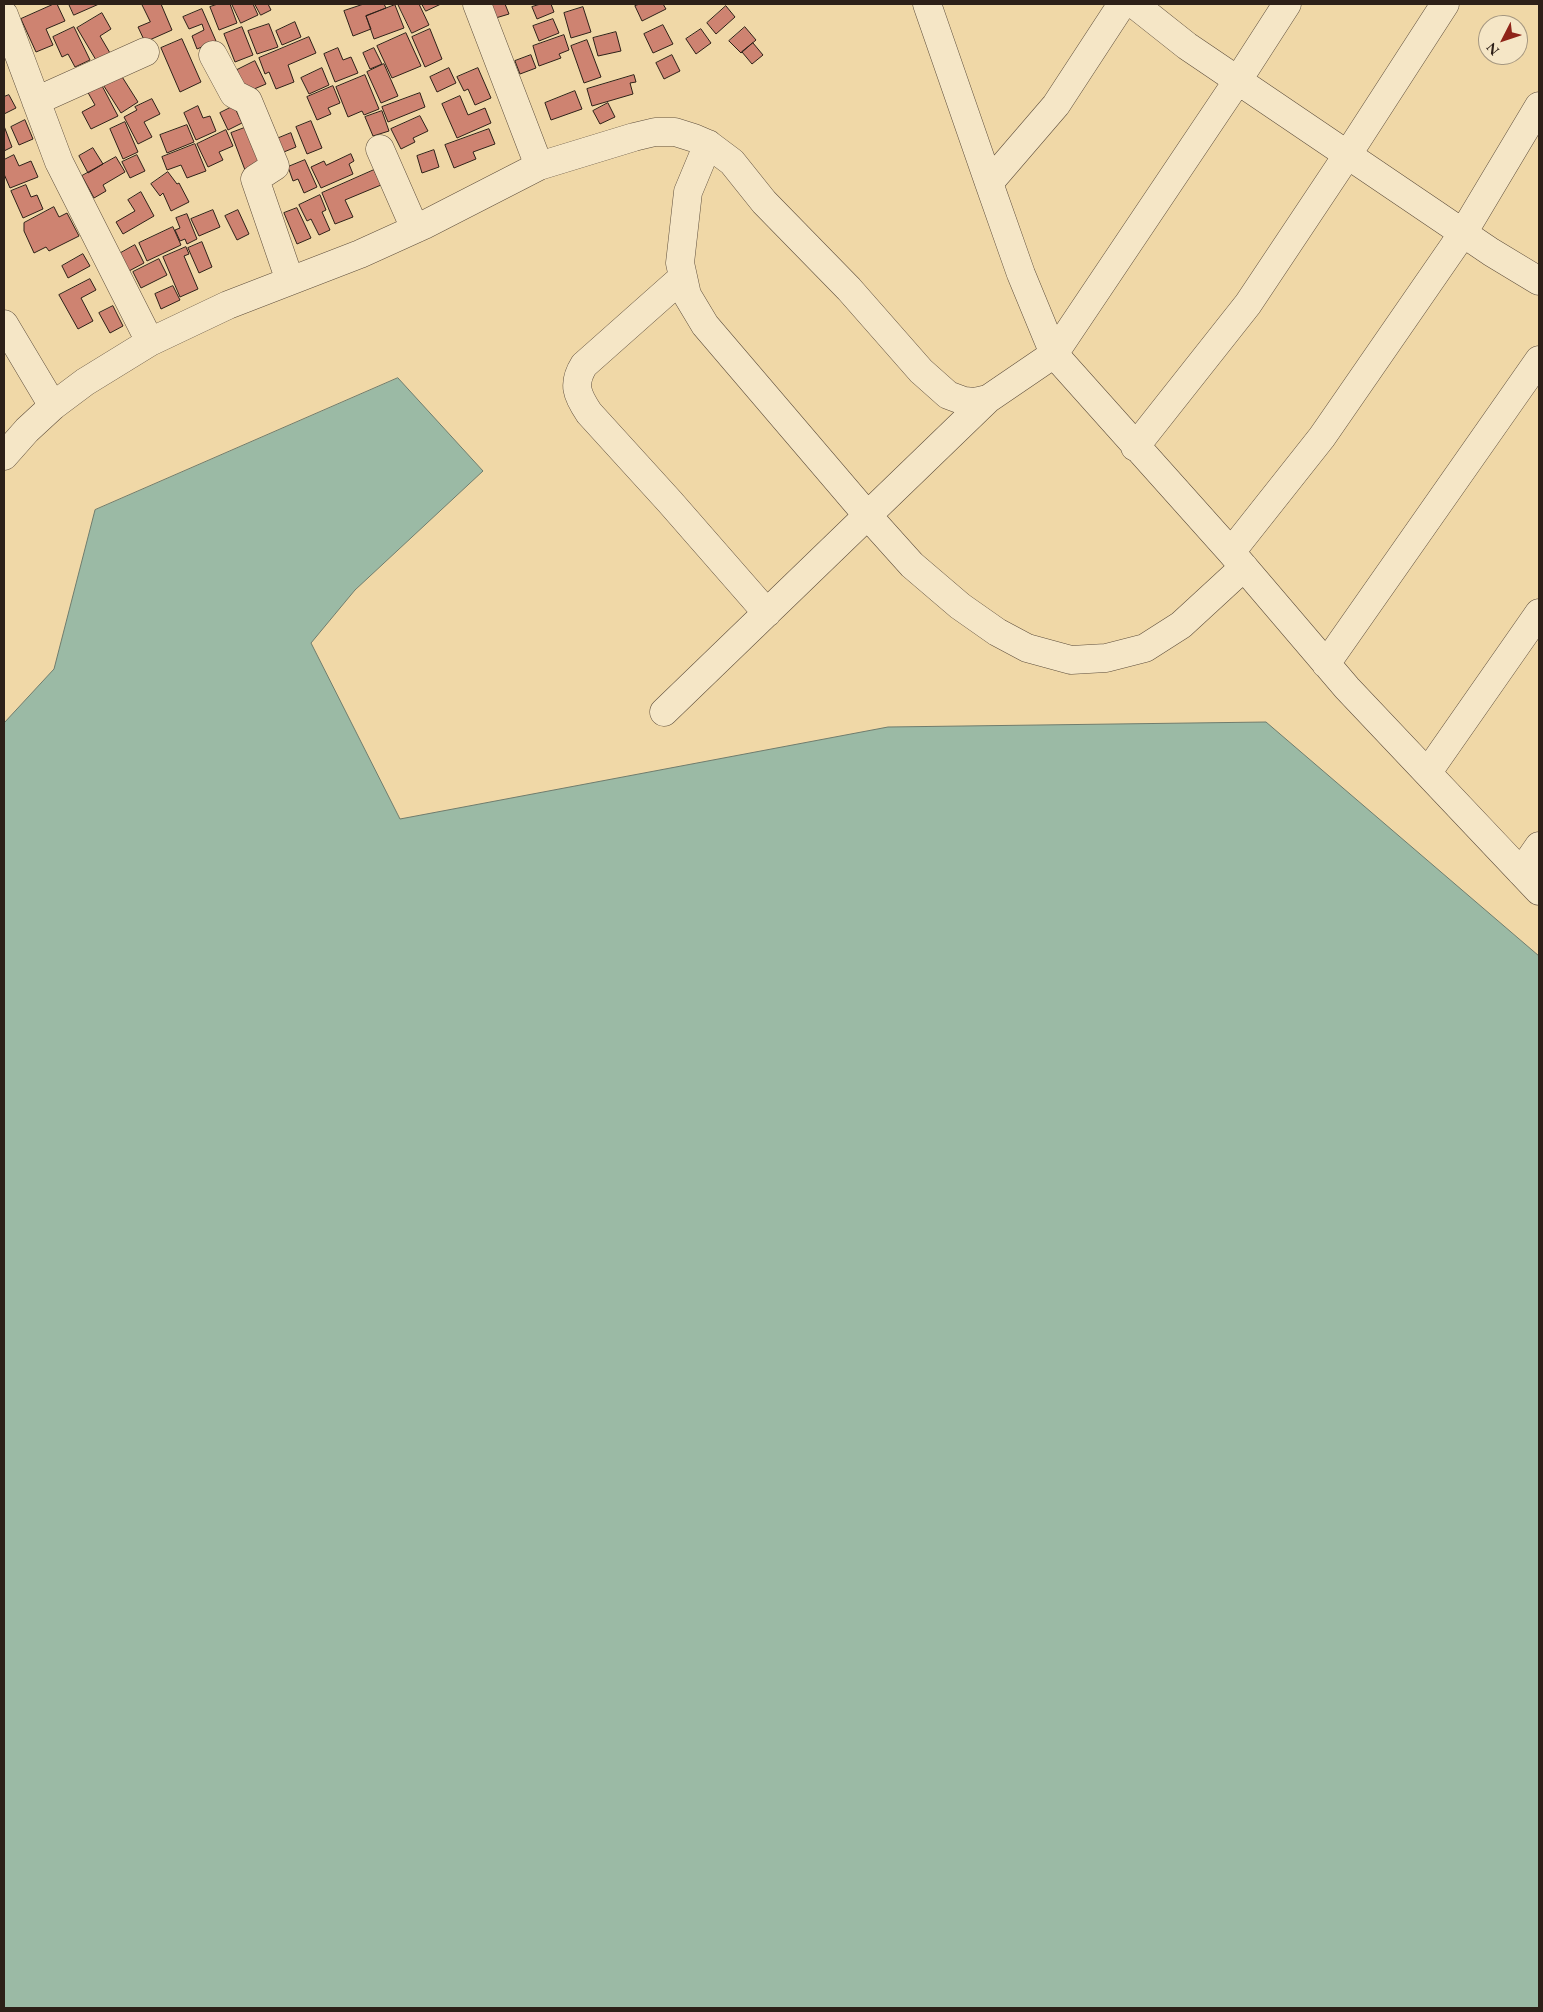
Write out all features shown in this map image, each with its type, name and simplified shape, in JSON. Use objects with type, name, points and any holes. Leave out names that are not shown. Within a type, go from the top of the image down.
[{"type":"street","points":[[477,4],[539,166]]},
{"type":"street","points":[[927,4],[1021,274],[1054,354],[1135,447],[1238,560],[1326,664],[1530,882]]},
{"type":"street","points":[[989,183],[1056,105],[1122,4]]},
{"type":"street","points":[[1134,4],[1187,46],[1463,233],[1539,281]]},
{"type":"street","points":[[664,712],[988,399],[1054,354],[1287,4]]},
{"type":"street","points":[[1135,447],[1248,304],[1445,4]]},
{"type":"street","points":[[4,15],[59,162],[150,342]]},
{"type":"street","points":[[36,101],[146,52]]},
{"type":"street","points":[[213,55],[234,94],[248,101],[275,166],[255,179],[290,281]]},
{"type":"street","points":[[708,144],[688,192],[680,263],[687,295],[705,324],[912,565],[960,606],[997,632],[1027,648],[1071,660],[1106,658],[1144,648],[1181,625],[1238,560],[1463,233],[1539,106]]},
{"type":"street","points":[[4,456],[27,430],[53,406],[85,382],[150,342],[228,305],[360,254],[416,229],[539,166],[655,132],[675,132],[708,144],[732,162],[764,202],[849,290],[922,371],[948,396],[975,402],[988,399]]},
{"type":"street","points":[[380,149],[416,229]]},
{"type":"street","points":[[682,278],[584,365],[577,380],[579,398],[589,413],[768,613]]},
{"type":"street","points":[[4,324],[53,406]]},
{"type":"street","points":[[1326,664],[1539,360]]},
{"type":"street","points":[[1428,772],[1539,613]]},
{"type":"street","points":[[1530,882],[1539,846]]},
{"type":"shaded area","points":[[398,378],[483,471],[355,590],[311,643],[400,819],[888,727],[1266,722],[1539,956],[1539,2008],[4,2008],[4,723],[54,669],[95,510]]},
{"type":"building","points":[[57,4],[65,21],[46,29],[53,45],[36,52],[21,19]]},
{"type":"building","points":[[69,4],[99,4],[74,15]]},
{"type":"building","points":[[142,4],[161,4],[172,30],[145,42],[138,27],[150,22]]},
{"type":"building","points":[[218,4],[230,4],[237,23],[219,30],[210,7]]},
{"type":"building","points":[[232,4],[253,4],[258,15],[241,23]]},
{"type":"building","points":[[255,4],[268,4],[271,10],[261,15]]},
{"type":"building","points":[[364,4],[384,4],[386,8],[366,16],[371,29],[353,36],[344,11]]},
{"type":"building","points":[[398,4],[419,4],[429,25],[412,33]]},
{"type":"building","points":[[422,4],[441,4],[426,11]]},
{"type":"building","points":[[489,4],[505,4],[509,14],[489,20]]},
{"type":"building","points":[[541,4],[551,4],[554,12],[537,19],[532,7]]},
{"type":"building","points":[[640,4],[663,4],[666,9],[642,21],[635,6]]},
{"type":"building","points":[[395,5],[404,28],[374,39],[366,16]]},
{"type":"building","points":[[726,6],[735,17],[716,34],[707,23]]},
{"type":"building","points":[[583,7],[591,32],[571,38],[564,13]]},
{"type":"building","points":[[202,9],[216,41],[197,49],[192,36],[204,30],[202,24],[189,29],[183,17]]},
{"type":"building","points":[[102,13],[111,29],[100,36],[110,53],[96,60],[77,28]]},
{"type":"building","points":[[553,19],[559,33],[539,41],[533,26]]},
{"type":"building","points":[[295,22],[301,37],[282,45],[276,31]]},
{"type":"building","points":[[269,24],[278,47],[257,54],[248,31]]},
{"type":"building","points":[[663,25],[673,44],[653,53],[644,34]]},
{"type":"building","points":[[74,27],[90,60],[75,67],[68,54],[62,57],[53,37]]},
{"type":"building","points":[[242,27],[253,55],[235,62],[224,34]]},
{"type":"building","points":[[745,27],[756,40],[741,53],[729,41]]},
{"type":"building","points":[[430,29],[442,59],[425,67],[412,37]]},
{"type":"building","points":[[701,29],[711,43],[696,54],[686,39]]},
{"type":"building","points":[[616,32],[621,51],[598,56],[593,38]]},
{"type":"building","points":[[406,33],[421,66],[392,78],[377,46]]},
{"type":"building","points":[[564,35],[569,50],[559,54],[561,58],[539,66],[533,46]]},
{"type":"building","points":[[309,37],[316,53],[288,65],[294,82],[276,89],[269,72],[265,74],[259,58]]},
{"type":"building","points":[[182,39],[201,82],[180,92],[161,48]]},
{"type":"building","points":[[587,40],[601,77],[584,83],[571,46]]},
{"type":"building","points":[[753,43],[763,55],[752,64],[742,52]]},
{"type":"building","points":[[338,48],[343,60],[351,57],[358,73],[335,82],[324,54]]},
{"type":"building","points":[[374,48],[382,64],[370,69],[363,53]]},
{"type":"building","points":[[531,55],[536,68],[520,74],[515,61]]},
{"type":"building","points":[[672,55],[680,71],[664,79],[656,63]]},
{"type":"building","points":[[255,61],[266,84],[247,92],[237,70]]},
{"type":"building","points":[[384,64],[398,96],[381,103],[367,72]]},
{"type":"building","points":[[322,68],[329,85],[309,94],[301,78]]},
{"type":"building","points":[[449,68],[456,83],[437,92],[430,77]]},
{"type":"building","points":[[478,68],[491,98],[475,105],[468,89],[464,91],[457,77]]},
{"type":"building","points":[[119,72],[138,102],[121,113],[102,83]]},
{"type":"building","points":[[365,75],[379,109],[364,115],[362,111],[348,117],[336,87]]},
{"type":"building","points":[[634,75],[636,82],[630,83],[633,94],[592,106],[587,89]]},
{"type":"building","points":[[100,82],[118,116],[91,129],[82,112],[95,105],[86,89]]},
{"type":"building","points":[[333,86],[340,103],[328,108],[331,114],[317,120],[307,97]]},
{"type":"building","points":[[575,91],[582,109],[551,120],[545,103]]},
{"type":"building","points":[[420,93],[425,107],[388,122],[382,107]]},
{"type":"building","points":[[9,95],[16,108],[4,114],[4,97]]},
{"type":"building","points":[[460,96],[468,115],[485,108],[491,123],[457,138],[442,104]]},
{"type":"building","points":[[152,99],[160,114],[144,122],[152,137],[138,144],[124,117],[137,110],[135,107]]},
{"type":"building","points":[[608,103],[615,117],[600,124],[593,111]]},
{"type":"building","points":[[198,106],[203,118],[210,116],[216,131],[196,140],[184,113]]},
{"type":"building","points":[[234,106],[242,123],[228,130],[220,113]]},
{"type":"building","points":[[382,111],[389,131],[373,136],[365,117]]},
{"type":"building","points":[[420,116],[428,131],[413,138],[415,142],[401,149],[391,129]]},
{"type":"building","points":[[25,120],[33,139],[19,145],[11,127]]},
{"type":"building","points":[[311,121],[322,148],[307,154],[296,127]]},
{"type":"building","points":[[125,122],[138,152],[123,159],[110,129]]},
{"type":"building","points":[[187,125],[194,142],[167,153],[160,135]]},
{"type":"building","points":[[4,126],[12,147],[4,151]]},
{"type":"building","points":[[247,127],[260,164],[245,170],[231,133]]},
{"type":"building","points":[[489,129],[495,144],[473,152],[476,159],[454,168],[445,145]]},
{"type":"building","points":[[226,130],[233,146],[219,152],[223,160],[208,167],[197,144]]},
{"type":"building","points":[[291,133],[296,147],[279,154],[274,140]]},
{"type":"building","points":[[195,144],[206,171],[187,178],[181,165],[167,170],[162,157]]},
{"type":"building","points":[[93,148],[103,164],[88,173],[79,156]]},
{"type":"building","points":[[434,150],[439,167],[422,173],[417,156]]},
{"type":"building","points":[[351,154],[354,161],[349,164],[353,174],[321,188],[311,167],[324,161],[326,165]]},
{"type":"building","points":[[14,155],[19,166],[31,161],[38,177],[10,188],[4,174],[4,160]]},
{"type":"building","points":[[137,155],[145,171],[130,178],[122,162]]},
{"type":"building","points":[[116,157],[125,172],[103,185],[106,191],[94,198],[82,176]]},
{"type":"building","points":[[305,160],[317,187],[304,193],[298,179],[293,181],[288,167]]},
{"type":"building","points":[[374,170],[381,185],[345,200],[353,217],[335,224],[322,193]]},
{"type":"building","points":[[168,172],[177,184],[179,183],[189,202],[171,211],[163,193],[160,196],[151,184]]},
{"type":"building","points":[[26,185],[31,197],[37,195],[43,209],[23,218],[11,191]]},
{"type":"building","points":[[141,192],[154,216],[123,234],[116,222],[135,211],[128,200]]},
{"type":"building","points":[[320,195],[326,210],[322,212],[330,230],[319,235],[311,219],[307,221],[299,205]]},
{"type":"building","points":[[54,207],[59,217],[67,213],[79,236],[49,251],[46,247],[34,253],[24,231],[24,223]]},
{"type":"building","points":[[297,208],[311,238],[297,244],[284,213]]},
{"type":"building","points":[[213,210],[220,227],[199,236],[191,219]]},
{"type":"building","points":[[238,210],[249,234],[237,240],[225,216]]},
{"type":"building","points":[[187,214],[197,239],[187,244],[185,239],[180,241],[175,230],[180,228],[176,218]]},
{"type":"building","points":[[173,227],[181,245],[147,261],[139,243]]},
{"type":"building","points":[[202,242],[212,267],[199,273],[188,248]]},
{"type":"building","points":[[135,245],[144,263],[129,271],[119,254]]},
{"type":"building","points":[[186,247],[189,254],[184,256],[198,289],[180,297],[163,257]]},
{"type":"building","points":[[83,254],[90,266],[68,278],[62,266]]},
{"type":"building","points":[[159,259],[167,275],[141,288],[133,272]]},
{"type":"building","points":[[90,279],[96,290],[81,298],[93,321],[78,329],[59,295]]},
{"type":"building","points":[[173,286],[180,300],[161,309],[155,294]]},
{"type":"building","points":[[113,306],[123,326],[110,333],[99,313]]}]
